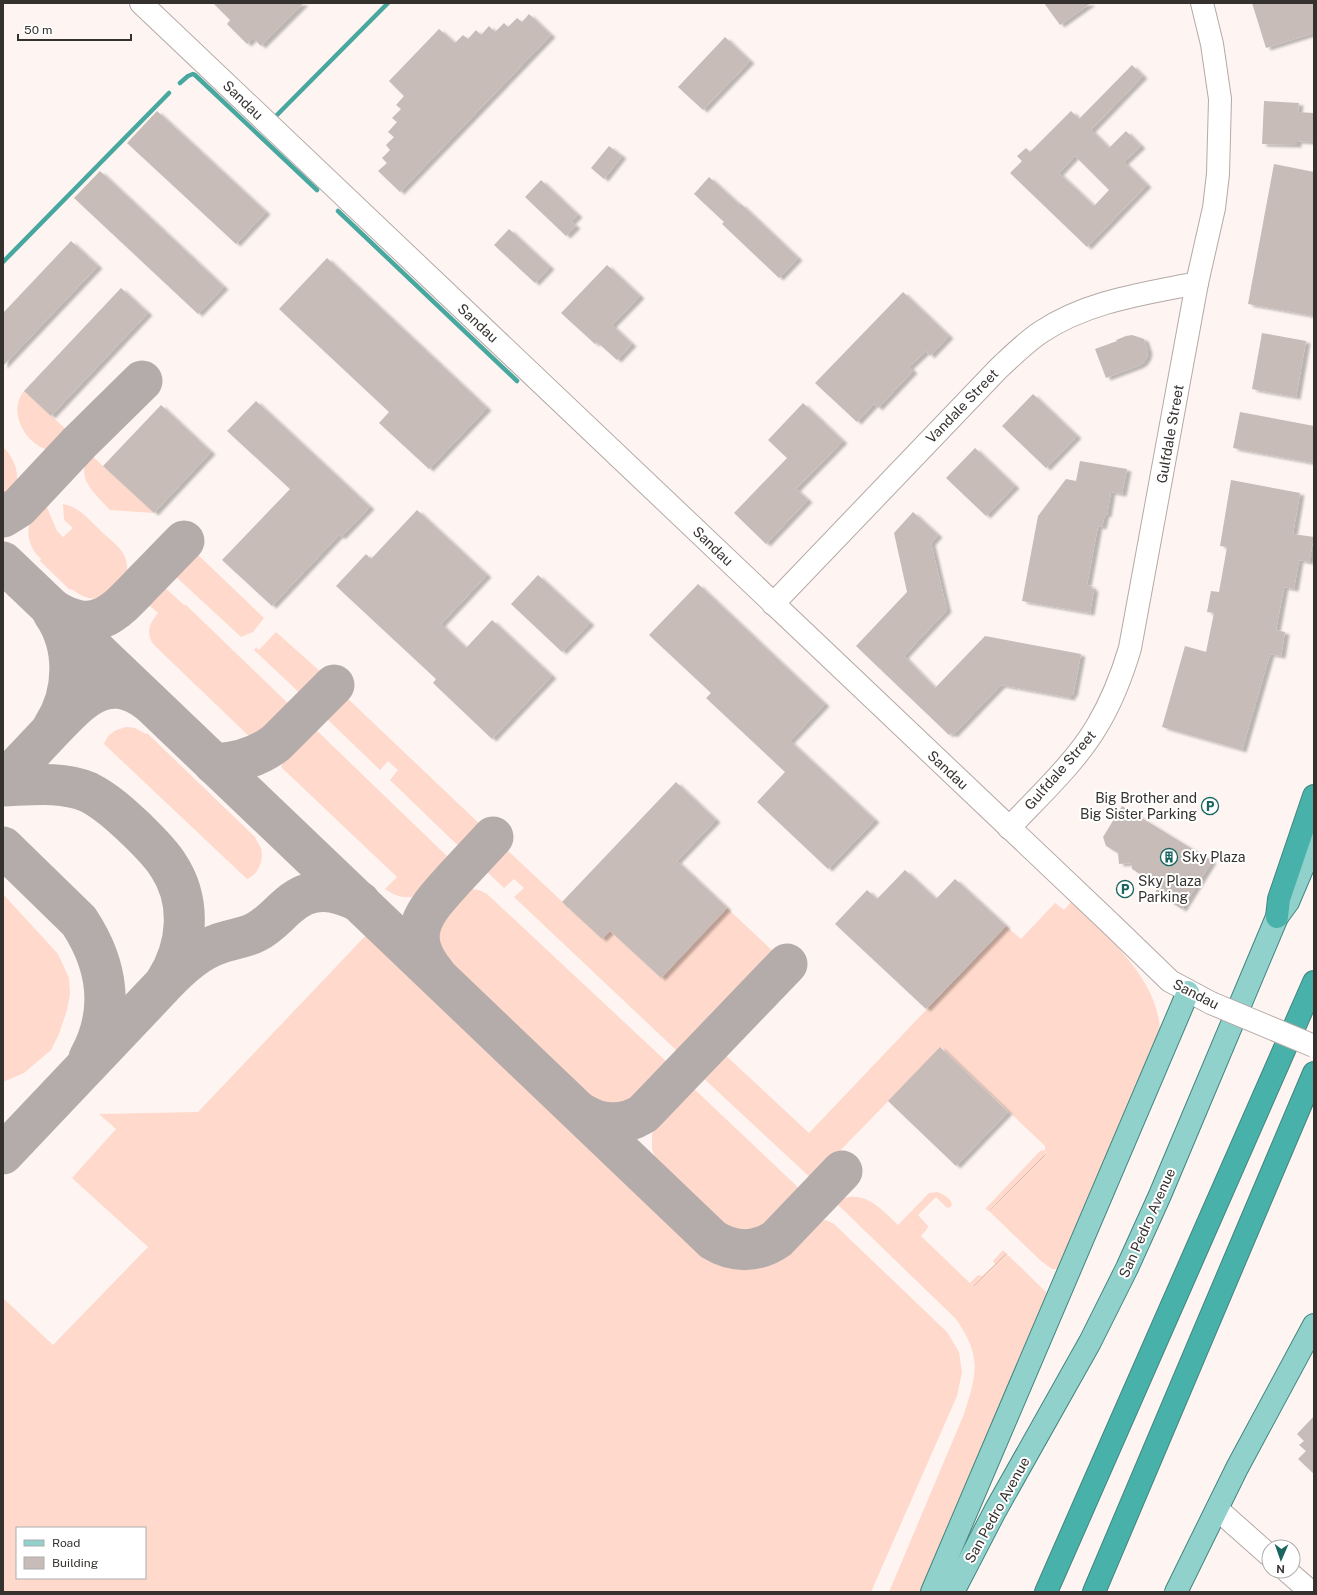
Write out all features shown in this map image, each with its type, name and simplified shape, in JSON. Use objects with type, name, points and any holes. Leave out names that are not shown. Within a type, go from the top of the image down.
[{"type":"highway","points":[[1277,917],[1279,899],[1314,796]]},
{"type":"highway","points":[[1046,1592],[1314,982]]},
{"type":"highway","points":[[1094,1592],[1314,1073]]},
{"type":"main road","name":"San Pedro Avenue","points":[[953,1592],[995,1511],[1090,1342],[1124,1274],[1163,1188],[1277,917],[1288,902],[1314,841]]},
{"type":"main road","name":"San Pedro Avenue","points":[[932,1592],[1188,992]]},
{"type":"main road","points":[[1176,1592],[1217,1508],[1314,1325]]},
{"type":"street","name":"Sandau","points":[[141,3],[1162,974],[1188,992],[1211,1003],[1314,1046]]},
{"type":"street","name":"Gulfdale Street","points":[[1009,828],[1081,751],[1111,702],[1122,676],[1130,648],[1197,284],[1214,208],[1219,165],[1220,99],[1212,44],[1202,3]]},
{"type":"street","name":"Vandale Street","points":[[773,604],[999,368],[1039,333],[1061,320],[1090,307],[1132,296],[1197,284]]},
{"type":"street","points":[[1217,1508],[1261,1548]]},
{"type":"street","points":[[1296,1579],[1311,1592]]},
{"type":"shaded area","points":[[24,391],[70,433],[57,445],[48,450],[40,447],[32,441],[21,426],[17,408],[19,399]]},
{"type":"shaded area","points":[[3,447],[12,459],[15,466],[17,480],[15,487],[3,496]]},
{"type":"shaded area","points":[[90,454],[154,513],[110,510],[92,491],[85,478],[84,470]]},
{"type":"shaded area","points":[[63,504],[69,505],[82,513],[122,551],[127,565],[127,574],[119,589],[112,594],[95,599],[85,597],[71,589],[70,590],[40,561],[41,559],[31,545],[28,530],[30,523],[39,510],[46,505],[57,531],[63,537],[73,528],[64,520]]},
{"type":"shaded area","points":[[195,552],[264,618],[253,632],[241,637],[174,575],[183,562]]},
{"type":"shaded area","points":[[161,584],[184,605],[186,605],[295,710],[265,738],[259,741],[254,741],[153,644],[149,632],[152,621],[158,613],[144,601]]},
{"type":"shaded area","points":[[276,632],[322,673],[322,680],[305,698],[254,650],[256,647],[259,650]]},
{"type":"shaded area","points":[[339,696],[346,697],[485,829],[470,844],[459,846],[451,839],[390,780],[398,770],[388,761],[380,770],[322,714]]},
{"type":"shaded area","points":[[311,725],[451,860],[450,866],[429,888],[413,896],[405,897],[396,895],[385,889],[397,877],[281,767],[285,752]]},
{"type":"shaded area","points":[[127,727],[135,728],[146,734],[147,733],[255,837],[261,848],[262,857],[260,866],[255,874],[247,879],[104,744],[113,732]]},
{"type":"shaded area","points":[[503,846],[602,939],[610,931],[661,978],[727,908],[779,957],[690,1050],[681,1052],[676,1050],[514,897],[524,888],[514,879],[504,888],[483,868]]},
{"type":"shaded area","points":[[472,889],[479,890],[487,894],[668,1063],[670,1068],[669,1072],[638,1102],[629,1108],[619,1110],[608,1109],[595,1104],[580,1093],[446,964],[437,948],[435,941],[434,934],[436,927],[439,920],[455,900],[462,893]]},
{"type":"shaded area","points":[[3,894],[58,954],[69,978],[70,994],[67,1010],[59,1034],[51,1050],[24,1073],[3,1082]]},
{"type":"shaded area","points":[[1072,901],[1116,946],[1143,979],[1152,997],[1158,1017],[1160,1037],[1060,1269],[1052,1269],[1041,1261],[989,1211],[1046,1157],[1045,1146],[941,1047],[831,1160],[814,1181],[700,1075],[722,1052],[809,1133],[1006,926],[1021,939],[1055,903],[1064,910]]},
{"type":"shaded area","points":[[370,931],[703,1248],[718,1259],[736,1264],[758,1263],[779,1257],[794,1245],[812,1225],[826,1220],[834,1224],[947,1332],[959,1352],[962,1372],[957,1396],[871,1592],[3,1592],[3,1298],[53,1345],[148,1247],[72,1178],[116,1129],[99,1114],[198,1112]]},
{"type":"shaded area","points":[[690,1085],[803,1192],[774,1224],[761,1233],[746,1236],[727,1232],[664,1172],[655,1157],[652,1149],[652,1134],[662,1117],[661,1116]]},
{"type":"shaded area","points":[[1045,1150],[1046,1157],[989,1211],[985,1209],[1040,1151]]},
{"type":"shaded area","points":[[938,1192],[949,1199],[952,1205],[949,1208],[946,1207],[936,1197],[918,1215],[928,1226],[921,1236],[974,1287],[1008,1255],[1049,1295],[927,1592],[889,1592],[964,1414],[972,1387],[975,1365],[970,1344],[956,1319],[835,1202],[845,1198],[862,1198],[878,1206],[898,1225],[929,1193]]},
{"type":"shaded area","points":[[1003,1250],[1008,1255],[974,1287],[970,1283],[978,1275],[982,1276],[995,1264],[993,1261]]},
{"type":"building","points":[[213,3],[304,3],[261,46],[253,38],[247,44],[227,24],[230,20]]},
{"type":"building","points":[[1044,3],[1091,3],[1060,25]]},
{"type":"building","points":[[1252,3],[1314,3],[1314,33],[1266,48]]},
{"type":"building","points":[[529,14],[551,35],[400,192],[378,171],[387,163],[382,158],[390,150],[386,145],[394,137],[388,132],[397,122],[392,118],[401,109],[396,105],[404,96],[389,81],[439,29],[455,43],[463,35],[468,39],[476,30],[481,35],[489,26],[495,32],[504,23],[508,27],[517,18],[522,22]]},
{"type":"building","points":[[725,37],[750,61],[703,110],[678,87]]},
{"type":"building","points":[[1132,65],[1143,76],[1091,130],[1109,148],[1126,131],[1141,146],[1124,162],[1147,185],[1087,247],[1010,173],[1022,161],[1017,156],[1026,148],[1030,152],[1071,111],[1079,119]],"holes":[[[1075,156],[1109,190],[1094,206],[1059,173]]]},
{"type":"building","points":[[1264,101],[1299,103],[1298,112],[1313,113],[1314,142],[1297,141],[1297,145],[1262,144]]},
{"type":"building","points":[[157,111],[266,212],[236,244],[127,143]]},
{"type":"building","points":[[609,146],[622,156],[604,179],[591,168]]},
{"type":"building","points":[[1274,164],[1314,172],[1314,316],[1248,304]]},
{"type":"building","points":[[100,171],[224,287],[198,314],[74,198]]},
{"type":"building","points":[[709,177],[740,205],[741,204],[798,258],[779,278],[722,224],[724,222],[694,194]]},
{"type":"building","points":[[541,180],[578,215],[571,222],[576,226],[566,236],[525,197]]},
{"type":"building","points":[[509,229],[550,267],[535,283],[494,245]]},
{"type":"building","points":[[71,241],[98,266],[3,366],[3,313]]},
{"type":"building","points":[[327,258],[487,408],[429,469],[379,423],[389,412],[279,309]]},
{"type":"building","points":[[607,265],[640,296],[612,325],[632,344],[617,360],[597,342],[595,344],[561,313]]},
{"type":"building","points":[[121,288],[148,313],[51,416],[24,391]]},
{"type":"building","points":[[903,292],[949,336],[930,356],[926,351],[909,367],[913,371],[878,408],[874,404],[857,422],[815,383]]},
{"type":"building","points":[[1262,333],[1306,341],[1296,397],[1252,389]]},
{"type":"building","points":[[1132,335],[1144,339],[1148,351],[1147,357],[1143,363],[1138,366],[1106,378],[1095,349]]},
{"type":"building","points":[[1033,394],[1077,436],[1046,468],[1002,426]]},
{"type":"building","points":[[256,401],[370,507],[341,537],[339,535],[272,606],[222,560],[290,489],[227,431]]},
{"type":"building","points":[[803,403],[843,441],[796,489],[808,500],[766,544],[734,513],[787,458],[768,440]]},
{"type":"building","points":[[161,405],[211,452],[154,513],[103,466]]},
{"type":"building","points":[[1240,412],[1314,426],[1314,463],[1233,448]]},
{"type":"building","points":[[975,448],[1015,486],[986,516],[946,478]]},
{"type":"building","points":[[1080,461],[1127,469],[1122,494],[1111,492],[1107,515],[1105,514],[1102,527],[1098,526],[1087,585],[1092,586],[1091,588],[1094,589],[1090,613],[1022,601],[1038,516],[1066,479],[1076,481]]},
{"type":"building","points":[[1231,480],[1300,493],[1293,534],[1314,537],[1309,562],[1299,560],[1294,589],[1284,587],[1276,630],[1285,632],[1281,656],[1270,654],[1242,750],[1162,727],[1185,646],[1206,652],[1214,613],[1207,612],[1211,591],[1219,592],[1227,547],[1220,546]]},
{"type":"building","points":[[417,510],[487,575],[441,624],[466,648],[492,620],[552,676],[492,739],[433,683],[436,679],[336,586],[366,554],[371,559]]},
{"type":"building","points":[[913,512],[938,535],[931,543],[947,610],[904,656],[935,688],[985,636],[1081,654],[1073,695],[1071,694],[1071,698],[1001,685],[953,735],[951,733],[949,735],[856,646],[907,592],[894,533]]},
{"type":"building","points":[[538,575],[590,623],[562,652],[511,604]]},
{"type":"building","points":[[698,584],[825,704],[790,741],[875,820],[828,869],[757,802],[785,772],[706,698],[711,693],[649,635]]},
{"type":"building","points":[[676,782],[716,820],[677,861],[727,908],[661,978],[610,931],[602,939],[562,902]]},
{"type":"building","name":"Sky Plaza","points":[[1122,806],[1212,861],[1182,909],[1169,901],[1168,894],[1156,895],[1156,884],[1132,869],[1131,863],[1119,864],[1118,853],[1106,846],[1103,837]]},
{"type":"building","points":[[905,870],[936,899],[955,879],[1006,926],[926,1009],[835,924],[867,890],[877,899]]},
{"type":"building","points":[[940,1047],[1008,1112],[956,1166],[888,1101]]},
{"type":"building","points":[[1314,1416],[1314,1474],[1298,1459],[1306,1451],[1299,1445],[1304,1441],[1297,1434]]},
{"type":"waterway","points":[[272,120],[388,3]]},
{"type":"waterway","points":[[180,83],[188,76],[193,74],[195,75],[317,190]]},
{"type":"waterway","points":[[3,262],[169,93]]},
{"type":"waterway","points":[[338,211],[517,381]]},
{"type":"taxiway","points":[[3,517],[19,507],[79,443],[142,381]]},
{"type":"taxiway","points":[[52,609],[67,617],[80,621],[92,621],[102,618],[113,612],[122,604],[184,541]]},
{"type":"taxiway","points":[[3,562],[713,1240],[729,1247],[745,1250],[762,1247],[769,1244],[777,1239],[842,1171]]},
{"type":"taxiway","points":[[53,613],[61,626],[66,640],[70,670],[66,699],[53,727]]},
{"type":"taxiway","points":[[214,764],[239,761],[255,756],[269,748],[276,743],[334,685]]},
{"type":"taxiway","points":[[3,782],[72,709],[94,693],[106,689],[119,688],[133,692],[148,701]]},
{"type":"taxiway","points":[[3,786],[57,785],[67,786],[88,792],[107,804],[119,814],[145,837],[161,855],[176,879],[184,908],[183,938],[179,953],[166,981]]},
{"type":"taxiway","points":[[435,973],[425,959],[420,946],[419,935],[422,924],[434,902],[493,837]]},
{"type":"taxiway","points":[[3,847],[79,921],[96,954],[102,971],[105,988],[105,1006],[97,1040],[89,1058]]},
{"type":"taxiway","points":[[3,1154],[171,977],[196,955],[210,947],[256,932],[270,923],[289,905],[306,894],[315,892],[333,892],[360,902]]},
{"type":"taxiway","points":[[583,1114],[598,1121],[613,1123],[628,1121],[643,1114],[787,964]]},
{"type":"place","name":"Big Brother and Big Sister Parking","points":[[1210,806]]},
{"type":"place","name":"Sky Plaza","points":[[1169,857]]},
{"type":"place","name":"Sky Plaza Parking","points":[[1125,889]]}]
